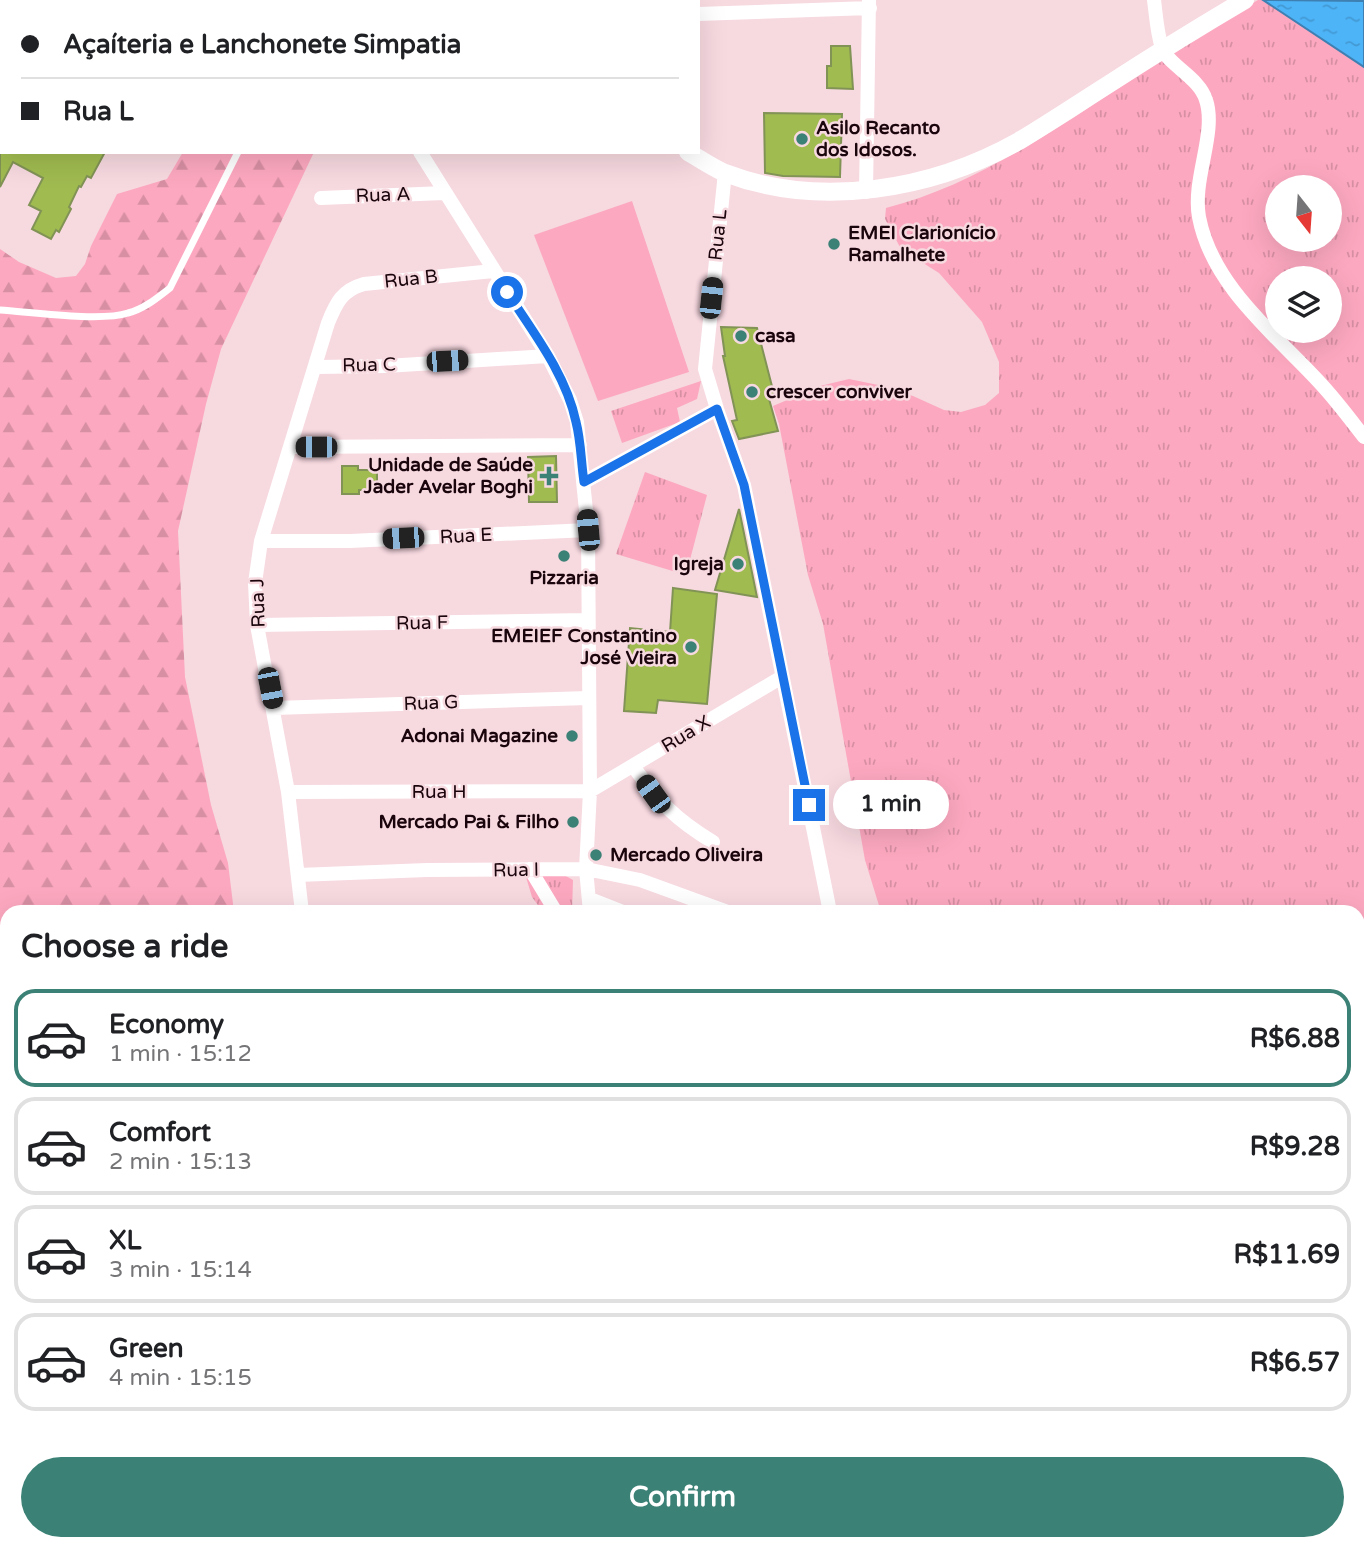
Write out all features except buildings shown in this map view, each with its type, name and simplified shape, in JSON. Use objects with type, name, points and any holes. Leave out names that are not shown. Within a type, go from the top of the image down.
[{"type":"street","points":[[1154,0],[1162,50],[1192,78],[1203,91],[1207,102],[1206,142],[1197,201],[1200,221],[1223,274],[1263,327],[1321,384],[1364,438]]},
{"type":"street","points":[[692,154],[725,173],[807,190],[866,192],[925,180],[984,158],[1018,141],[1245,0]]},
{"type":"street","points":[[700,14],[869,4],[866,192]]},
{"type":"street","points":[[421,154],[548,356],[570,400],[580,445],[588,530],[590,791],[586,869],[590,905]]},
{"type":"street","name":"Rua L","points":[[725,173],[705,369],[744,485],[829,905]]},
{"type":"street","name":"Rua A","points":[[321,198],[444,193]]},
{"type":"street","name":"Rua B","points":[[336,302],[348,289],[364,284],[493,271]]},
{"type":"street","name":"Rua J","points":[[301,905],[288,792],[257,625],[256,583],[261,541],[336,302]]},
{"type":"street","name":"Rua C","points":[[316,366],[386,366],[548,356]]},
{"type":"street","points":[[584,482],[717,409]]},
{"type":"street","points":[[289,447],[580,445]]},
{"type":"street","name":"Rua E","points":[[261,541],[350,541],[588,530]]},
{"type":"street","name":"Rua F","points":[[257,625],[588,620]]},
{"type":"street","name":"Rua X","points":[[590,791],[782,677]]},
{"type":"street","name":"Rua G","points":[[274,708],[588,698]]},
{"type":"street","points":[[633,766],[653,794],[682,823],[713,842]]},
{"type":"street","name":"Rua H","points":[[288,792],[590,791]]},
{"type":"street","points":[[530,869],[552,905]]},
{"type":"street","name":"Rua I","points":[[299,875],[427,870],[586,869],[640,880],[708,905]]},
{"type":"lane","points":[[0,310],[88,316],[126,314],[152,302],[170,288],[237,154]]},
{"type":"green space","points":[[1258,0],[1263,0],[1364,67],[1364,905],[879,905],[865,860],[823,624],[808,575],[779,424],[773,406],[820,386],[849,379],[883,386],[944,410],[961,412],[985,405],[999,393],[999,362],[982,322],[939,273],[901,249],[885,219],[886,208],[959,182],[1073,118]]},
{"type":"green space","points":[[182,154],[313,154],[221,349],[178,531],[185,677],[211,805],[228,863],[233,905],[0,905],[0,249],[19,262],[56,278],[76,276],[85,264],[117,194],[167,179]]},
{"type":"green space","points":[[632,201],[689,372],[598,401],[534,235]]},
{"type":"green space","points":[[701,381],[697,399],[677,408],[680,422],[622,443],[611,411]]},
{"type":"green space","points":[[645,472],[707,495],[686,575],[616,554]]},
{"type":"green space","points":[[531,874],[564,875],[573,880],[572,905],[538,905],[532,897],[526,877]]},
{"type":"water","points":[[1263,0],[1364,1],[1364,67]]},
{"type":"place","name":"Asilo Recanto dos Idosos.","points":[[802,139]]},
{"type":"place","name":"EMEI Clarionício Ramalhete","points":[[834,244]]},
{"type":"place","name":"casa","points":[[741,336]]},
{"type":"place","name":"crescer conviver","points":[[752,392]]},
{"type":"place","name":"Unidade de Saúde Jader Avelar Boghi","points":[[549,476]]},
{"type":"place","name":"Pizzaria","points":[[564,556]]},
{"type":"place","name":"Igreja","points":[[738,564]]},
{"type":"place","name":"EMEIEF Constantino José Vieira","points":[[691,647]]},
{"type":"place","name":"Adonai Magazine","points":[[572,736]]},
{"type":"place","name":"Mercado Pai & Filho","points":[[573,822]]},
{"type":"place","name":"Mercado Oliveira","points":[[596,855]]},
{"type":"route","points":[[507,292],[548,356],[570,400],[576,422],[584,482],[717,409],[744,485],[809,805]]}]
